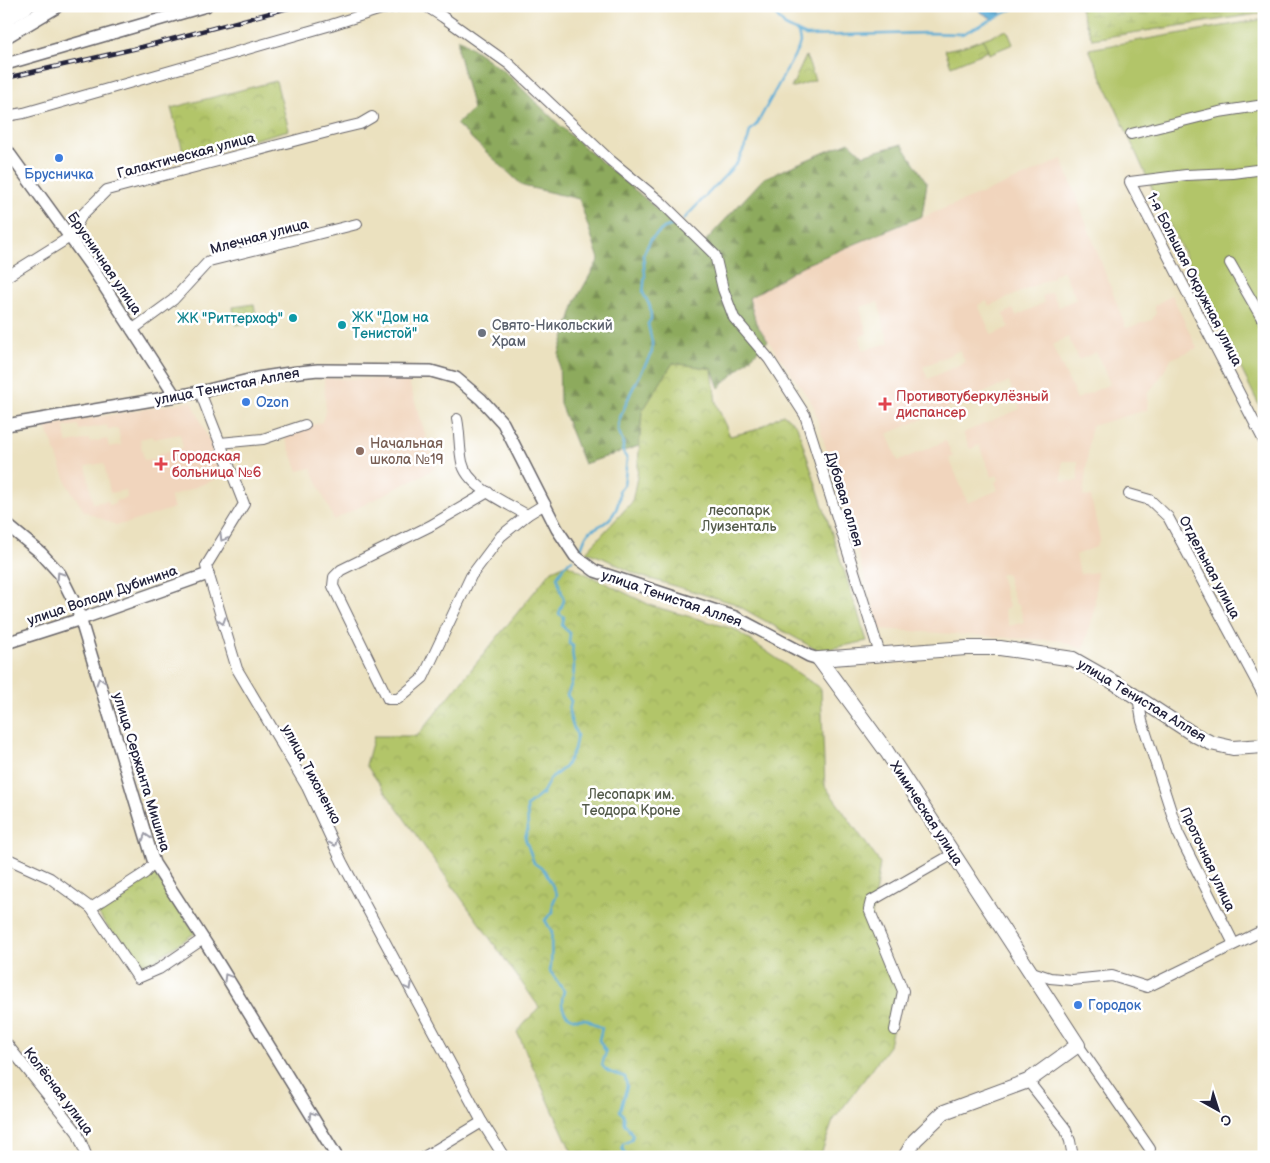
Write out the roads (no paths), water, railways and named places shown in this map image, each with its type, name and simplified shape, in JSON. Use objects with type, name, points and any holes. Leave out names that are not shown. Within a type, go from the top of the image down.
[{"type":"main road","points":[[6,18],[26,6]]},
{"type":"main road","points":[[6,35],[55,6]]},
{"type":"main road","name":"улица Тенистая Аллея","points":[[819,659],[935,652],[966,648],[1000,648],[1073,658],[1138,697],[1193,734],[1211,742],[1233,748],[1264,746]]},
{"type":"main road","name":"Химическая улица","points":[[819,659],[887,752],[1078,1044]]},
{"type":"main road","points":[[905,1157],[915,1140],[944,1112],[1028,1081],[1078,1044]]},
{"type":"street","points":[[6,64],[206,6]]},
{"type":"street","points":[[6,116],[24,113],[381,9],[399,6]]},
{"type":"street","name":"Дубовая аллея","points":[[426,6],[509,64],[610,160],[676,217],[715,255],[734,318],[769,358],[804,414],[880,654]]},
{"type":"street","points":[[1130,134],[1219,112],[1264,105]]},
{"type":"street","name":"Галактическая улица","points":[[6,277],[70,237],[82,215],[108,190],[346,128],[360,124],[372,117]]},
{"type":"street","name":"Брусничная улица","points":[[6,149],[93,269],[175,396]]},
{"type":"street","name":"1-я Большая Окружная улица","points":[[1264,169],[1233,174],[1186,175],[1130,182],[1264,441]]},
{"type":"street","name":"Млечная улица","points":[[132,330],[172,300],[209,262],[357,224]]},
{"type":"street","points":[[1230,262],[1264,322]]},
{"type":"street","name":"улица Тенистая Аллея","points":[[6,425],[200,392],[257,378],[318,370],[431,371],[456,378],[481,398],[503,423],[557,529],[575,556],[595,571],[736,617],[809,656],[819,659]]},
{"type":"street","points":[[200,392],[244,504],[206,566],[208,574]]},
{"type":"street","points":[[457,420],[462,464],[473,481],[527,515]]},
{"type":"street","points":[[220,444],[263,438],[305,425]]},
{"type":"street","points":[[488,492],[430,526],[342,570],[334,577],[333,586],[388,699],[398,699],[423,678],[471,576],[501,536],[527,515],[545,504]]},
{"type":"street","name":"Отдельная улица","points":[[1128,494],[1150,500],[1168,517],[1264,696]]},
{"type":"street","name":"улица Сержанта Мишина","points":[[6,524],[42,553],[60,574],[77,608],[154,863],[204,939],[337,1157]]},
{"type":"street","name":"улица Володи Дубинина","points":[[6,643],[81,619],[208,574]]},
{"type":"street","name":"улица Тихоненко","points":[[208,574],[238,670],[308,788],[342,862],[482,1122],[504,1157]]},
{"type":"street","name":"Проточная улица","points":[[1138,697],[1142,721],[1178,833],[1234,944]]},
{"type":"street","points":[[895,1030],[903,991],[869,905],[871,901],[953,854]]},
{"type":"street","points":[[6,858],[50,878],[91,908],[138,978],[159,969],[204,939]]},
{"type":"street","points":[[91,908],[145,873],[154,863]]},
{"type":"street","points":[[1029,971],[1050,978],[1072,980],[1112,976],[1147,987],[1264,930]]},
{"type":"street","name":"Колёсная улица","points":[[6,1043],[77,1132],[87,1157]]},
{"type":"street","points":[[1078,1044],[1150,1149]]},
{"type":"street","points":[[1028,1081],[1065,1128],[1073,1157]]},
{"type":"street","points":[[424,1157],[482,1122]]},
{"type":"water","points":[[980,6],[1001,6],[1000,16],[993,19],[979,11]]},
{"type":"waterway","points":[[768,6],[785,26],[806,36],[962,34],[1019,6]]},
{"type":"waterway","points":[[683,220],[737,163],[748,140],[750,131],[757,124],[798,49],[800,42],[798,32]]},
{"type":"waterway","points":[[580,551],[589,532],[603,524],[613,514],[618,505],[619,490],[624,485],[627,459],[623,452],[623,442],[618,430],[619,420],[652,352],[648,324],[651,319],[650,306],[643,293],[645,275],[643,255],[651,239],[664,228],[678,223]]},
{"type":"waterway","points":[[572,560],[566,564],[557,577],[564,600],[559,614],[564,617],[562,626],[570,633],[569,643],[573,646],[573,674],[567,695],[571,701],[569,712],[577,735],[574,750],[565,767],[550,779],[542,794],[527,806],[528,829],[525,838],[534,863],[544,870],[557,894],[553,903],[553,912],[545,920],[552,932],[550,971],[564,991],[563,1008],[567,1015],[577,1019],[588,1020],[602,1028],[599,1040],[606,1052],[602,1065],[609,1072],[625,1077],[627,1086],[620,1111],[624,1116],[624,1123],[633,1135],[631,1140],[623,1144],[622,1148],[627,1157]]},
{"type":"railway","points":[[6,78],[142,47],[296,6]]},
{"type":"place","name":"Брусничка","points":[[59,158]]},
{"type":"place","name":"ЖК \"Риттерхоф\"","points":[[293,318]]},
{"type":"place","name":"ЖК \"Дом на Тенистой\"","points":[[342,325]]},
{"type":"place","name":"Свято-Никольский Храм","points":[[482,333]]},
{"type":"place","name":"Ozon","points":[[246,402]]},
{"type":"place","name":"Противотуберкулёзный диспансер","points":[[885,404]]},
{"type":"place","name":"Начальная школа №19","points":[[360,451]]},
{"type":"place","name":"Городская больница №6","points":[[161,464]]},
{"type":"place","name":"Городок","points":[[1078,1005]]},
{"type":"park label","name":"лесопарк Луизенталь","points":[[739,518]]},
{"type":"park label","name":"Лесопарк им. Теодора Кроне","points":[[631,802]]}]
